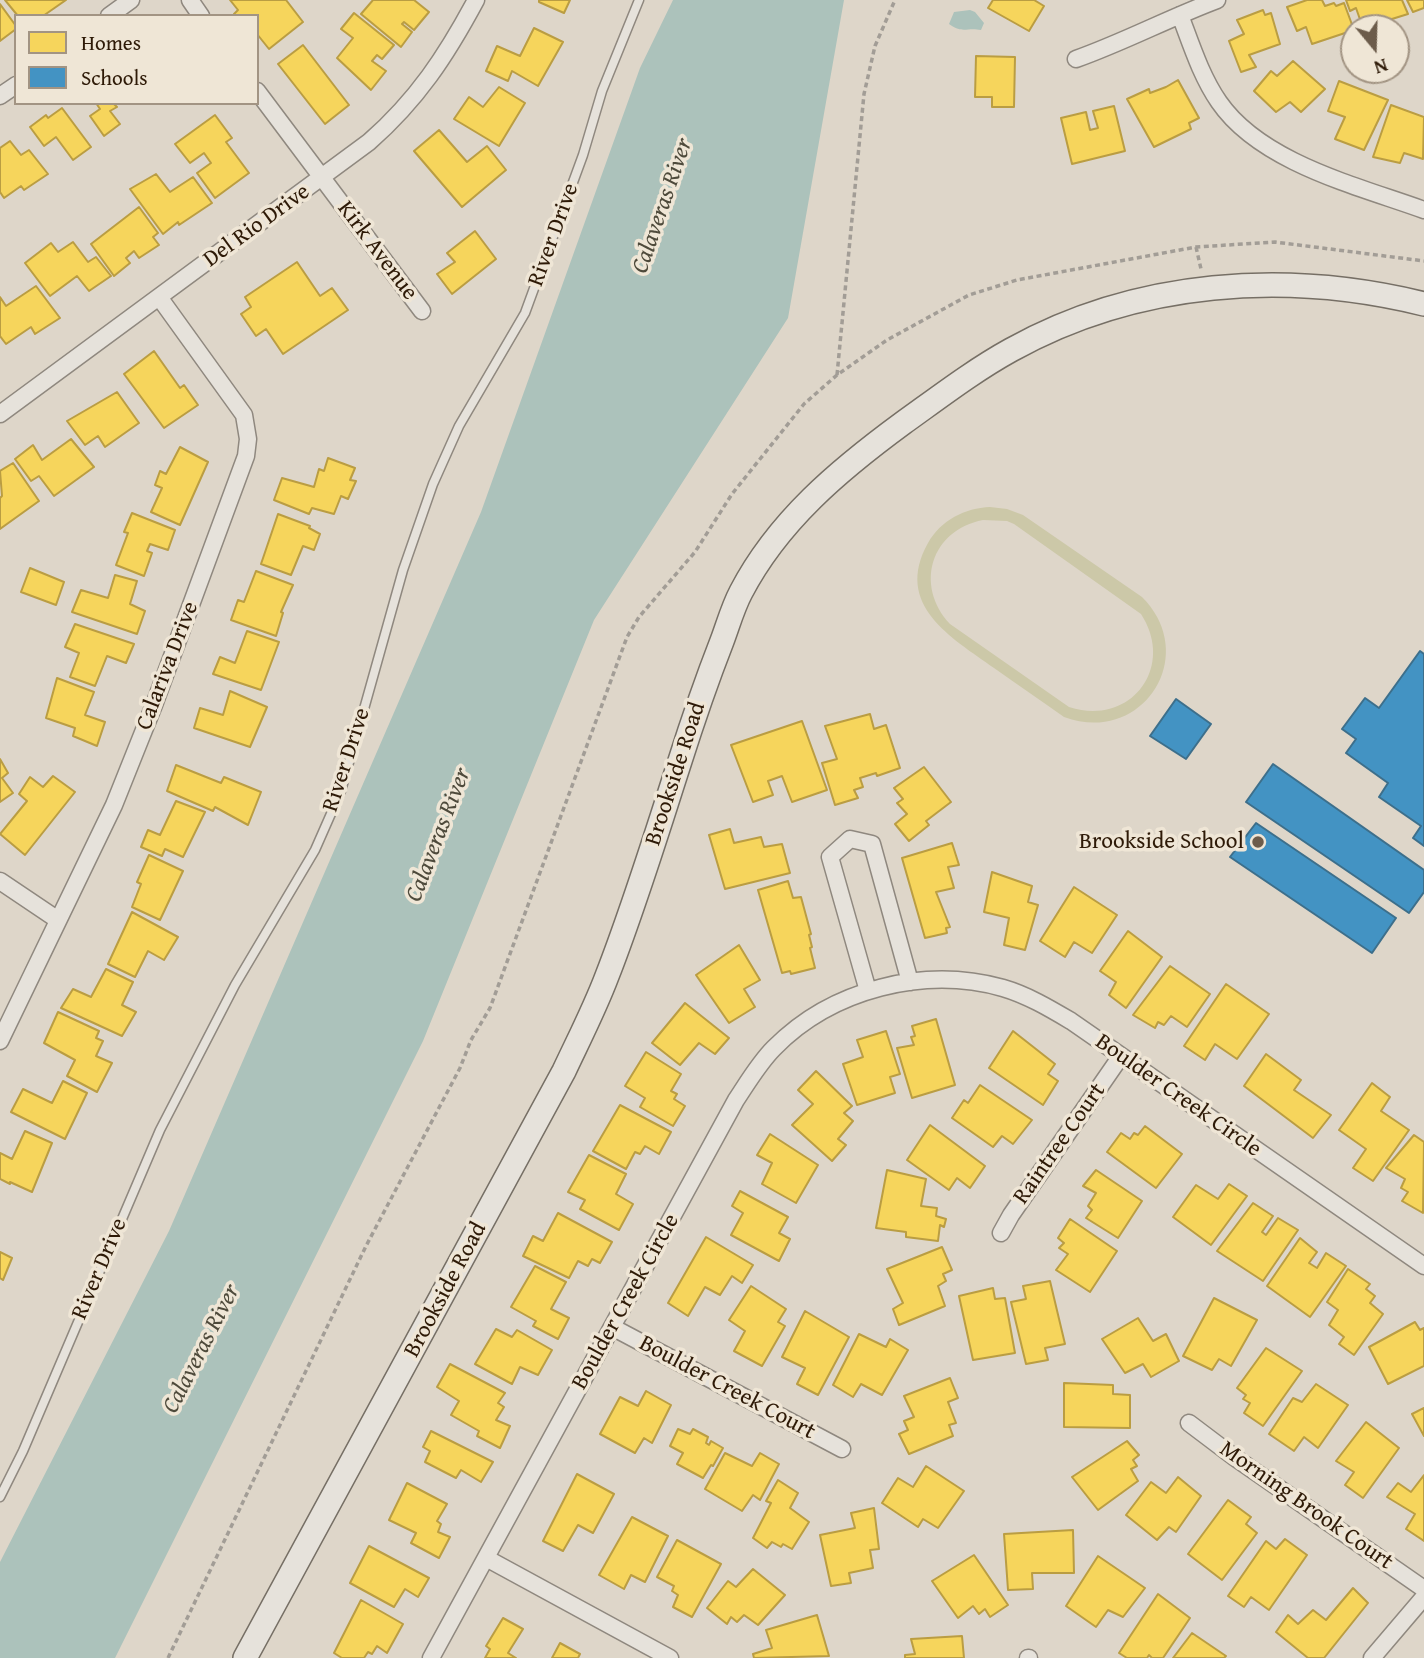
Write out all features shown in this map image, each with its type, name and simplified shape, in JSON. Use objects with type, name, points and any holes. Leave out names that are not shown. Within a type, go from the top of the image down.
[{"type":"street","points":[[112,14],[131,0]]},
{"type":"street","name":"Del Rio Drive","points":[[0,414],[322,178],[394,120],[449,50],[476,0]]},
{"type":"street","points":[[1076,59],[1111,47],[1217,0]]},
{"type":"street","points":[[1180,15],[1200,68],[1219,102],[1238,124],[1263,145],[1296,162],[1424,210]]},
{"type":"street","name":"Kirk Avenue","points":[[259,94],[422,311]]},
{"type":"street","name":"Brookside Road","points":[[245,1658],[408,1361],[580,1038],[607,975],[701,696],[740,593],[783,529],[844,467],[970,375],[1011,350],[1100,311],[1185,291],[1233,285],[1283,284],[1346,289],[1424,304]]},
{"type":"street","name":"Calariva Drive","points":[[0,1041],[114,805],[246,456],[248,439],[244,415],[159,297]]},
{"type":"street","points":[[868,991],[830,857],[850,839],[872,844],[910,982]]},
{"type":"street","points":[[0,881],[58,920]]},
{"type":"street","name":"Boulder Creek Circle","points":[[431,1658],[736,1100],[757,1068],[789,1034],[817,1013],[868,991],[941,979],[1005,989],[1046,1006],[1424,1266]]},
{"type":"street","name":"Raintree Court","points":[[1001,1233],[1121,1056]]},
{"type":"street","name":"Boulder Creek Court","points":[[612,1327],[842,1449]]},
{"type":"street","name":"Morning Brook Court","points":[[1189,1423],[1424,1589]]},
{"type":"street","points":[[485,1558],[670,1658]]},
{"type":"street","points":[[1372,1658],[1424,1597]]},
{"type":"lane","name":"River Drive","points":[[0,1497],[23,1451],[160,1130],[235,985],[315,850],[341,791],[403,570],[433,484],[459,426],[525,313],[583,155],[602,91],[639,0]]},
{"type":"path","points":[[837,375],[864,93],[874,46],[895,0]]},
{"type":"shaded area","points":[[981,508],[1007,509],[1023,515],[1142,597],[1159,620],[1166,645],[1164,669],[1154,690],[1139,707],[1117,719],[1092,723],[1064,717],[961,645],[932,618],[922,602],[918,584],[919,565],[928,543],[940,528],[954,517]],"holes":[[[983,520],[1007,521],[1141,614],[1150,634],[1153,654],[1150,672],[1141,688],[1128,701],[1111,708],[1091,711],[1069,707],[950,624],[939,609],[931,577],[940,547],[951,535],[965,526]]]},
{"type":"water","name":"Calaveras River","points":[[673,0],[844,0],[788,318],[594,620],[423,1041],[115,1658],[0,1658],[0,1562],[169,1231],[481,512],[640,68]]},
{"type":"water","points":[[970,10],[984,23],[981,30],[961,30],[949,24],[954,12]]},
{"type":"building: Homes","points":[[5,0],[66,0],[46,14],[16,14]]},
{"type":"building: Homes","points":[[230,0],[286,0],[303,22],[269,49],[259,36],[259,14],[234,14],[238,10]]},
{"type":"building: Homes","points":[[373,0],[414,0],[429,12],[414,30],[404,22],[402,24],[412,32],[401,47],[361,14]]},
{"type":"building: Homes","points":[[539,0],[570,0],[564,13]]},
{"type":"building: Homes","points":[[993,0],[1034,0],[1044,6],[1029,31],[988,8]]},
{"type":"building: Homes","points":[[1307,0],[1322,0],[1325,6],[1344,3],[1348,14],[1340,14],[1340,35],[1312,44],[1306,27],[1297,31],[1287,7]]},
{"type":"building: Homes","points":[[1346,0],[1402,0],[1408,14],[1358,14],[1356,8],[1350,11]]},
{"type":"building: Homes","points":[[1407,0],[1424,0],[1424,8],[1413,12]]},
{"type":"building: Homes","points":[[0,4],[14,23],[14,30],[0,41]]},
{"type":"building: Homes","points":[[1263,10],[1265,15],[1271,13],[1280,44],[1249,55],[1256,67],[1241,72],[1229,41],[1244,34],[1237,20]]},
{"type":"building: Homes","points":[[354,13],[394,45],[382,59],[377,55],[372,61],[386,71],[371,90],[337,58],[353,38],[341,29]]},
{"type":"building: Homes","points":[[534,28],[563,42],[538,86],[512,71],[508,81],[486,71],[497,46],[520,56]]},
{"type":"building: Homes","points":[[303,45],[349,105],[325,124],[278,64]]},
{"type":"building: Homes","points":[[976,56],[1015,57],[1014,107],[992,107],[992,97],[975,97]]},
{"type":"building: Homes","points":[[1293,61],[1325,89],[1301,112],[1290,102],[1276,112],[1254,91],[1271,71],[1277,76]]},
{"type":"building: Homes","points":[[1178,80],[1199,118],[1189,123],[1191,129],[1154,147],[1127,99],[1149,89],[1150,93]]},
{"type":"building: Homes","points":[[1339,81],[1340,84],[1347,84],[1388,100],[1364,150],[1335,139],[1345,117],[1328,111]]},
{"type":"building: Homes","points":[[499,87],[525,103],[499,146],[454,119],[469,97],[483,107]]},
{"type":"building: Homes","points":[[97,105],[115,105],[117,107],[110,111],[120,124],[104,136],[90,116],[100,109]]},
{"type":"building: Homes","points":[[1391,105],[1424,117],[1423,159],[1404,153],[1400,163],[1373,157]]},
{"type":"building: Homes","points":[[1114,106],[1125,151],[1072,164],[1061,118],[1086,112],[1090,130],[1098,128],[1093,111]]},
{"type":"building: Homes","points":[[62,108],[91,147],[73,160],[56,137],[44,146],[30,127],[46,115],[48,118]]},
{"type":"building: Homes","points":[[215,115],[232,138],[226,142],[249,173],[215,198],[197,173],[211,163],[204,153],[190,163],[175,144]]},
{"type":"building: Homes","points":[[439,130],[467,162],[487,146],[506,170],[462,207],[414,151]]},
{"type":"building: Homes","points":[[10,141],[21,155],[29,150],[48,174],[24,190],[21,186],[4,198],[0,192],[0,148]]},
{"type":"building: Homes","points":[[156,174],[170,192],[193,177],[212,203],[179,225],[178,222],[163,234],[130,189]]},
{"type":"building: Homes","points":[[139,207],[158,233],[153,237],[159,245],[139,258],[134,251],[126,258],[130,263],[114,276],[91,244]]},
{"type":"building: Homes","points":[[475,231],[496,259],[452,294],[437,274],[455,262],[447,253]]},
{"type":"building: Homes","points":[[73,242],[88,262],[96,257],[111,276],[89,291],[77,276],[50,296],[25,263],[51,243],[58,252]]},
{"type":"building: Homes","points":[[297,262],[320,296],[332,288],[348,310],[283,354],[266,329],[256,336],[241,314],[251,307],[245,297]]},
{"type":"building: Homes","points":[[36,286],[60,318],[35,334],[31,327],[6,344],[0,336],[0,297],[6,306]]},
{"type":"building: Homes","points":[[154,351],[180,388],[184,385],[198,405],[164,428],[124,374]]},
{"type":"building: Homes","points":[[117,392],[139,423],[105,447],[98,436],[85,445],[67,421]]},
{"type":"building: Homes","points":[[71,439],[94,467],[54,496],[39,476],[31,481],[15,459],[33,445],[42,460]]},
{"type":"building: Homes","points":[[180,447],[208,462],[180,525],[151,512],[162,488],[155,485],[160,471],[166,474]]},
{"type":"building: Homes","points":[[328,458],[355,468],[350,480],[356,481],[348,499],[341,496],[334,514],[312,508],[309,514],[274,500],[282,478],[314,487],[319,469],[324,471]]},
{"type":"building: Homes","points":[[13,463],[39,501],[0,529],[0,471]]},
{"type":"building: Homes","points":[[132,513],[175,530],[168,550],[150,544],[147,551],[152,553],[144,576],[116,565]]},
{"type":"building: Homes","points":[[278,514],[310,526],[309,528],[320,534],[314,550],[303,546],[291,575],[261,564]]},
{"type":"building: Homes","points":[[30,568],[64,582],[56,605],[21,592]]},
{"type":"building: Homes","points":[[256,571],[293,585],[281,612],[283,613],[276,636],[231,620],[238,600],[244,602]]},
{"type":"building: Homes","points":[[115,575],[137,581],[130,604],[145,611],[137,634],[72,612],[81,590],[108,598]]},
{"type":"building: Homes","points":[[75,624],[134,644],[126,663],[107,656],[95,686],[70,677],[79,653],[65,647]]},
{"type":"building: Homes","points":[[247,631],[279,642],[261,690],[213,674],[220,657],[235,663]]},
{"type":"building: Homes","points":[[57,678],[94,692],[85,715],[105,722],[97,746],[73,736],[75,728],[46,718]]},
{"type":"building: Homes","points":[[230,691],[267,707],[250,747],[194,728],[200,708],[223,715]]},
{"type":"building: Homes","points":[[870,714],[874,729],[886,725],[900,768],[877,776],[876,773],[860,778],[863,787],[854,790],[858,798],[835,805],[822,763],[837,759],[825,726]]},
{"type":"building: Homes","points":[[802,721],[827,790],[792,802],[782,776],[768,781],[773,795],[753,802],[731,745]]},
{"type":"building: Homes","points":[[0,759],[8,773],[2,778],[13,793],[0,802]]},
{"type":"building: Homes","points":[[176,765],[221,783],[224,777],[261,792],[248,825],[215,807],[213,811],[167,791]]},
{"type":"building: Homes","points":[[924,767],[951,802],[926,821],[929,825],[909,841],[895,824],[907,814],[897,803],[903,799],[894,788]]},
{"type":"building: Homes","points":[[53,776],[75,792],[25,855],[0,834],[27,801],[19,794],[30,777],[43,787]]},
{"type":"building: Homes","points":[[176,801],[205,812],[183,857],[165,849],[162,856],[141,847],[148,830],[160,835]]},
{"type":"building: Homes","points":[[730,829],[734,843],[761,837],[764,847],[782,844],[790,873],[725,889],[709,835]]},
{"type":"building: Homes","points":[[952,843],[959,865],[948,867],[954,888],[936,892],[950,927],[946,928],[947,933],[925,938],[902,858]]},
{"type":"building: Homes","points":[[149,855],[183,871],[160,920],[132,907],[141,884],[137,882]]},
{"type":"building: Homes","points":[[992,872],[1032,886],[1028,902],[1038,905],[1025,950],[1004,945],[1009,918],[984,912]]},
{"type":"building: Homes","points":[[788,881],[793,898],[801,897],[811,934],[810,948],[815,968],[791,974],[790,971],[782,973],[758,890]]},
{"type":"building: Homes","points":[[1074,887],[1117,915],[1092,953],[1074,942],[1065,957],[1040,941]]},
{"type":"building: Homes","points":[[132,912],[178,937],[164,960],[148,951],[135,977],[108,964]]},
{"type":"building: Homes","points":[[1128,931],[1162,957],[1126,1008],[1109,995],[1116,982],[1100,971]]},
{"type":"building: Homes","points":[[739,945],[760,980],[744,989],[755,1007],[729,1023],[696,975]]},
{"type":"building: Homes","points":[[1170,966],[1210,994],[1187,1027],[1171,1016],[1164,1025],[1158,1022],[1155,1028],[1133,1015]]},
{"type":"building: Homes","points":[[106,969],[133,982],[122,1005],[136,1012],[122,1036],[61,1008],[73,989],[91,997]]},
{"type":"building: Homes","points":[[1226,984],[1269,1014],[1237,1059],[1215,1044],[1205,1060],[1184,1046]]},
{"type":"building: Homes","points":[[685,1003],[729,1038],[715,1054],[699,1043],[680,1065],[652,1043]]},
{"type":"building: Homes","points":[[58,1012],[99,1031],[96,1038],[103,1041],[96,1056],[112,1063],[97,1092],[67,1076],[75,1060],[44,1043]]},
{"type":"building: Homes","points":[[936,1019],[955,1085],[912,1098],[897,1048],[914,1045],[911,1037],[915,1036],[912,1026]]},
{"type":"building: Homes","points":[[886,1031],[900,1074],[890,1077],[895,1093],[857,1105],[843,1064],[863,1057],[857,1040]]},
{"type":"building: Homes","points":[[1013,1031],[1055,1064],[1048,1074],[1058,1081],[1043,1105],[989,1068]]},
{"type":"building: Homes","points":[[646,1052],[681,1074],[671,1091],[677,1094],[674,1099],[685,1106],[673,1126],[640,1107],[645,1098],[625,1086]]},
{"type":"building: Homes","points":[[1266,1054],[1301,1080],[1294,1090],[1331,1115],[1313,1138],[1244,1086]]},
{"type":"building: Homes","points":[[816,1071],[852,1106],[844,1113],[853,1121],[838,1139],[846,1145],[832,1161],[792,1125],[813,1104],[798,1090]]},
{"type":"building: Homes","points":[[63,1081],[87,1093],[65,1139],[11,1112],[23,1089],[52,1103]]},
{"type":"building: Homes","points":[[1372,1083],[1390,1097],[1381,1111],[1409,1130],[1373,1181],[1353,1168],[1366,1149],[1339,1130]]},
{"type":"building: Homes","points":[[980,1085],[1032,1120],[1013,1144],[1002,1136],[993,1147],[952,1118],[964,1100],[968,1103]]},
{"type":"building: Homes","points":[[620,1105],[671,1132],[659,1154],[645,1146],[640,1154],[635,1152],[626,1169],[593,1151]]},
{"type":"building: Homes","points":[[930,1125],[985,1166],[970,1188],[957,1178],[949,1190],[907,1160]]},
{"type":"building: Homes","points":[[1145,1126],[1182,1154],[1156,1188],[1107,1152],[1121,1133],[1130,1139],[1134,1133],[1138,1135]]},
{"type":"building: Homes","points":[[25,1131],[52,1143],[32,1192],[0,1179],[0,1153],[12,1159]]},
{"type":"building: Homes","points":[[770,1134],[818,1165],[796,1203],[762,1184],[772,1163],[757,1155]]},
{"type":"building: Homes","points":[[1414,1135],[1424,1142],[1423,1213],[1402,1201],[1408,1192],[1401,1188],[1405,1179],[1386,1168]]},
{"type":"building: Homes","points":[[589,1155],[626,1174],[616,1194],[633,1204],[619,1230],[580,1209],[585,1200],[568,1192]]},
{"type":"building: Homes","points":[[887,1170],[926,1179],[921,1206],[937,1208],[936,1216],[946,1219],[944,1227],[940,1225],[938,1241],[906,1237],[906,1232],[876,1228]]},
{"type":"building: Homes","points":[[1096,1170],[1142,1201],[1118,1238],[1086,1218],[1092,1210],[1088,1206],[1096,1193],[1083,1186]]},
{"type":"building: Homes","points":[[1229,1184],[1247,1196],[1211,1245],[1173,1217],[1196,1185],[1218,1199]]},
{"type":"building: Homes","points":[[740,1191],[788,1217],[779,1233],[790,1239],[779,1261],[731,1235],[743,1213],[732,1206]]},
{"type":"building: Homes","points":[[1253,1203],[1273,1216],[1262,1232],[1266,1235],[1278,1218],[1298,1230],[1263,1281],[1217,1251]]},
{"type":"building: Homes","points":[[558,1213],[612,1242],[600,1263],[592,1259],[588,1266],[578,1261],[569,1278],[523,1256],[533,1236],[543,1241]]},
{"type":"building: Homes","points":[[1070,1219],[1117,1251],[1090,1292],[1056,1270],[1068,1254],[1059,1248],[1064,1243],[1058,1238]]},
{"type":"building: Homes","points":[[706,1237],[753,1265],[742,1283],[732,1276],[720,1295],[705,1287],[688,1316],[668,1303]]},
{"type":"building: Homes","points":[[1300,1238],[1317,1252],[1309,1263],[1317,1268],[1326,1253],[1346,1266],[1310,1317],[1267,1286]]},
{"type":"building: Homes","points":[[942,1247],[952,1270],[943,1274],[946,1281],[938,1286],[945,1306],[899,1325],[893,1309],[903,1303],[887,1269]]},
{"type":"building: Homes","points":[[0,1252],[12,1258],[3,1280],[0,1278]]},
{"type":"building: Homes","points":[[535,1266],[566,1282],[551,1309],[569,1318],[558,1339],[533,1326],[536,1321],[511,1307]]},
{"type":"building: Homes","points":[[1348,1269],[1370,1284],[1366,1289],[1375,1296],[1370,1303],[1383,1314],[1354,1355],[1339,1344],[1344,1337],[1329,1325],[1338,1310],[1327,1302]]},
{"type":"building: Homes","points":[[1050,1281],[1065,1344],[1045,1348],[1048,1360],[1026,1364],[1011,1302],[1026,1299],[1023,1286]]},
{"type":"building: Homes","points":[[751,1286],[786,1309],[778,1322],[785,1326],[762,1366],[734,1351],[745,1331],[729,1320]]},
{"type":"building: Homes","points":[[993,1288],[995,1299],[1005,1298],[1015,1353],[973,1360],[959,1296]]},
{"type":"building: Homes","points":[[1214,1298],[1257,1320],[1231,1366],[1219,1359],[1212,1370],[1183,1356]]},
{"type":"building: Homes","points":[[805,1311],[849,1337],[818,1395],[797,1384],[805,1368],[782,1357]]},
{"type":"building: Homes","points":[[1138,1318],[1153,1341],[1166,1334],[1179,1361],[1151,1377],[1143,1364],[1125,1373],[1102,1339]]},
{"type":"building: Homes","points":[[1415,1322],[1420,1330],[1424,1328],[1424,1366],[1388,1384],[1369,1347]]},
{"type":"building: Homes","points":[[496,1329],[512,1337],[517,1330],[552,1350],[538,1375],[520,1367],[512,1384],[475,1364]]},
{"type":"building: Homes","points":[[859,1334],[886,1347],[890,1339],[908,1350],[882,1395],[861,1384],[853,1397],[833,1385]]},
{"type":"building: Homes","points":[[1266,1348],[1302,1371],[1263,1426],[1244,1413],[1250,1403],[1243,1399],[1246,1395],[1237,1388]]},
{"type":"building: Homes","points":[[450,1364],[505,1393],[498,1403],[504,1407],[496,1420],[510,1426],[500,1448],[477,1436],[479,1431],[451,1415],[459,1401],[437,1387]]},
{"type":"building: Homes","points":[[950,1378],[958,1398],[948,1402],[956,1423],[949,1425],[953,1436],[909,1454],[899,1434],[908,1430],[904,1421],[914,1417],[904,1396]]},
{"type":"building: Homes","points":[[1064,1383],[1113,1385],[1113,1394],[1130,1395],[1130,1428],[1064,1427]]},
{"type":"building: Homes","points":[[1316,1384],[1348,1405],[1318,1448],[1304,1437],[1294,1451],[1269,1434],[1293,1398],[1302,1402]]},
{"type":"building: Homes","points":[[646,1391],[671,1405],[652,1443],[644,1438],[635,1453],[600,1434],[620,1397],[638,1406]]},
{"type":"building: Homes","points":[[1424,1408],[1424,1436],[1412,1414]]},
{"type":"building: Homes","points":[[1366,1422],[1399,1448],[1363,1498],[1345,1485],[1354,1472],[1336,1461]]},
{"type":"building: Homes","points":[[678,1429],[690,1434],[693,1429],[708,1437],[706,1443],[709,1445],[711,1441],[723,1448],[703,1478],[677,1464],[683,1453],[670,1446]]},
{"type":"building: Homes","points":[[431,1431],[493,1462],[481,1482],[461,1470],[456,1478],[425,1462],[430,1451],[423,1447]]},
{"type":"building: Homes","points":[[1127,1441],[1139,1455],[1133,1460],[1137,1466],[1131,1469],[1138,1481],[1098,1510],[1072,1477]]},
{"type":"building: Homes","points":[[725,1453],[752,1466],[760,1453],[779,1464],[760,1500],[753,1495],[742,1511],[705,1489]]},
{"type":"building: Homes","points":[[926,1466],[964,1491],[938,1528],[923,1519],[918,1527],[882,1503],[898,1478],[913,1487]]},
{"type":"building: Homes","points":[[577,1474],[614,1494],[593,1533],[578,1525],[563,1551],[543,1541]]},
{"type":"building: Homes","points":[[1424,1475],[1424,1541],[1406,1529],[1415,1514],[1387,1497],[1398,1483],[1411,1492]]},
{"type":"building: Homes","points":[[1178,1477],[1201,1496],[1176,1532],[1169,1527],[1157,1540],[1126,1515],[1151,1482],[1166,1493]]},
{"type":"building: Homes","points":[[778,1480],[798,1493],[790,1508],[809,1522],[792,1549],[772,1542],[767,1548],[753,1538],[771,1503],[766,1501]]},
{"type":"building: Homes","points":[[407,1483],[447,1504],[437,1521],[441,1524],[438,1532],[450,1537],[439,1558],[411,1543],[416,1533],[389,1520]]},
{"type":"building: Homes","points":[[1228,1500],[1251,1517],[1246,1524],[1257,1533],[1222,1580],[1188,1554]]},
{"type":"building: Homes","points":[[874,1508],[879,1549],[870,1550],[873,1568],[849,1573],[851,1583],[831,1586],[820,1535],[855,1528],[851,1513]]},
{"type":"building: Homes","points":[[632,1517],[668,1536],[645,1582],[631,1575],[624,1589],[599,1575]]},
{"type":"building: Homes","points":[[1073,1530],[1074,1573],[1032,1573],[1033,1589],[1008,1590],[1004,1534]]},
{"type":"building: Homes","points":[[1285,1539],[1307,1555],[1269,1610],[1251,1597],[1244,1607],[1228,1596],[1266,1541],[1276,1549]]},
{"type":"building: Homes","points":[[677,1540],[721,1564],[692,1617],[673,1607],[678,1595],[672,1591],[674,1586],[657,1577]]},
{"type":"building: Homes","points":[[369,1546],[429,1578],[418,1597],[405,1589],[394,1607],[350,1583]]},
{"type":"building: Homes","points":[[974,1555],[1008,1605],[990,1617],[985,1609],[979,1614],[973,1606],[958,1618],[932,1581]]},
{"type":"building: Homes","points":[[1098,1556],[1145,1588],[1123,1617],[1108,1610],[1096,1627],[1066,1606]]},
{"type":"building: Homes","points":[[753,1569],[785,1595],[758,1625],[744,1615],[737,1622],[731,1617],[727,1624],[707,1608],[728,1581],[736,1587]]},
{"type":"building: Homes","points":[[1353,1588],[1368,1603],[1324,1658],[1308,1658],[1276,1632],[1288,1615],[1298,1624],[1313,1610],[1326,1620]]},
{"type":"building: Homes","points":[[1158,1594],[1190,1618],[1163,1658],[1152,1658],[1149,1655],[1147,1658],[1127,1658],[1119,1653]]},
{"type":"building: Homes","points":[[361,1600],[403,1624],[387,1653],[377,1646],[372,1654],[368,1652],[364,1658],[342,1658],[334,1653]]},
{"type":"building: Homes","points":[[817,1615],[829,1656],[754,1658],[753,1654],[772,1648],[766,1630]]},
{"type":"building: Homes","points":[[503,1618],[523,1629],[508,1653],[516,1658],[485,1658],[490,1649],[486,1646]]},
{"type":"building: Homes","points":[[1192,1633],[1226,1656],[1173,1658]]},
{"type":"building: Homes","points":[[962,1636],[964,1658],[905,1658],[905,1655],[915,1654],[911,1639]]},
{"type":"building: Homes","points":[[560,1643],[580,1654],[578,1658],[552,1658]]},
{"type":"building: Schools","points":[[1420,651],[1424,654],[1424,846],[1413,838],[1421,826],[1379,797],[1388,783],[1346,753],[1356,739],[1342,729],[1365,698],[1379,708]]},
{"type":"building: Schools","points":[[1176,699],[1211,724],[1186,759],[1150,736]]},
{"type":"building: Schools","points":[[1273,764],[1424,870],[1424,892],[1409,913],[1246,802]]},
{"type":"building: Schools","points":[[1256,823],[1396,918],[1372,953],[1230,857]]},
{"type":"place","name":"Brookside School","points":[[1258,842]]}]
